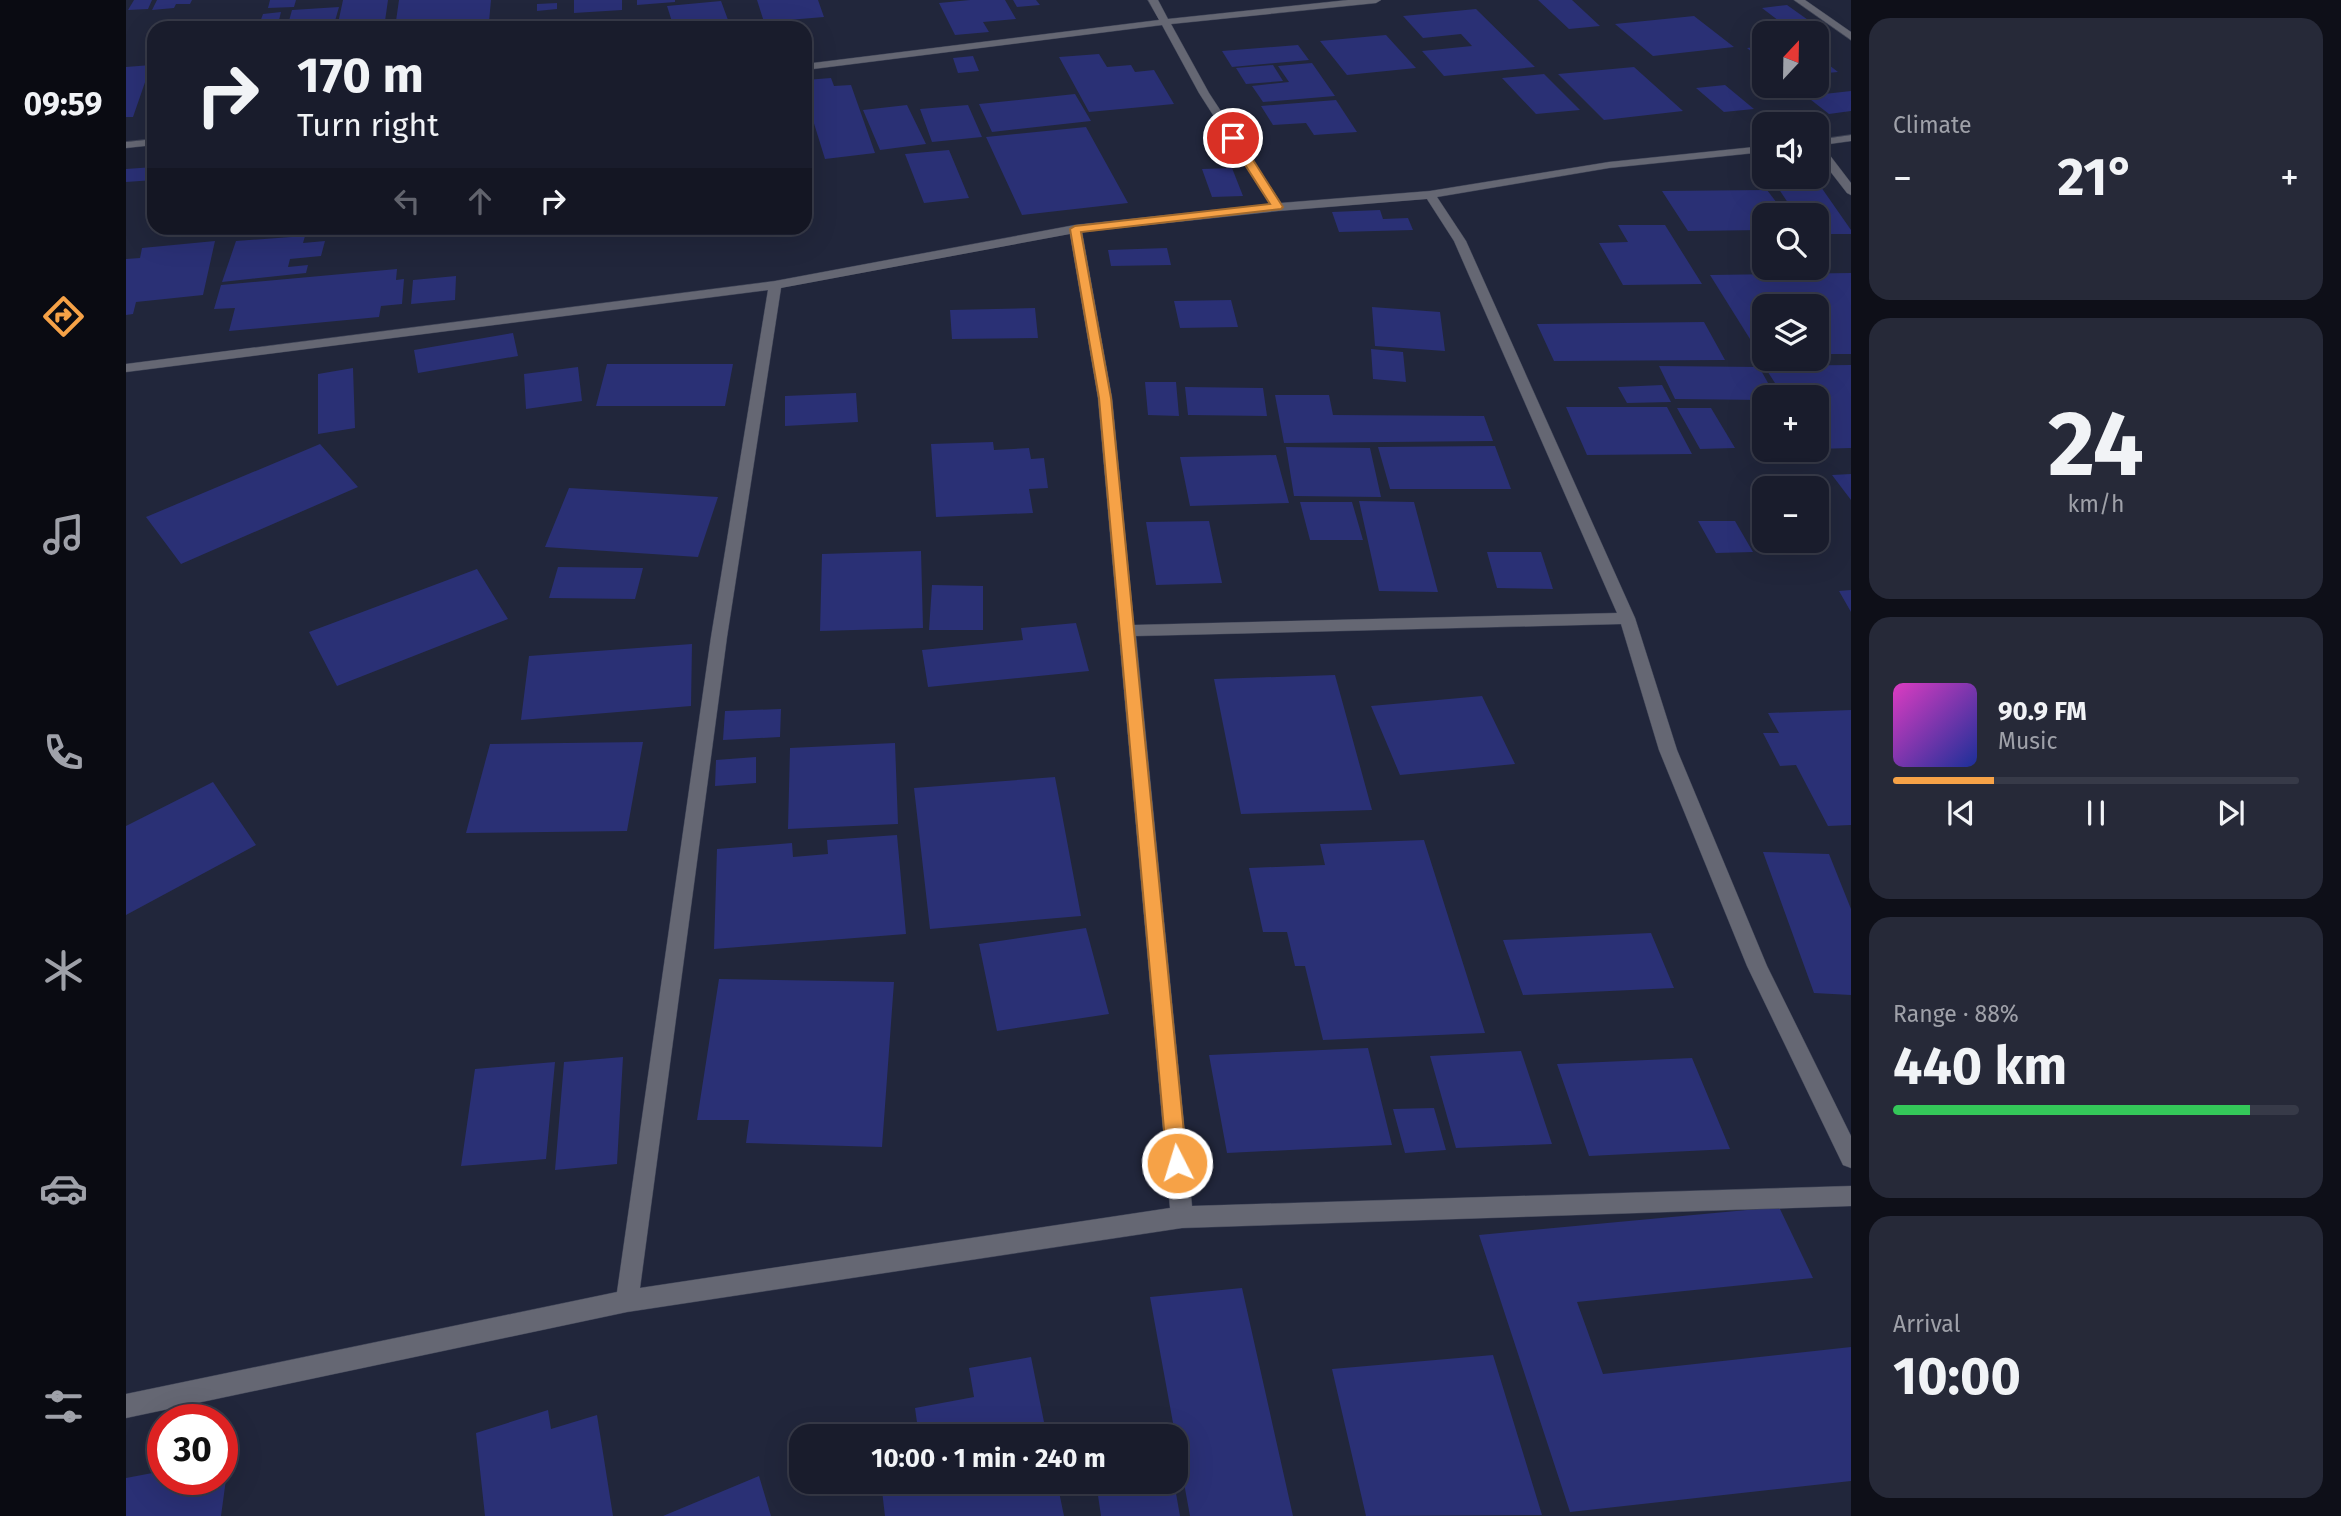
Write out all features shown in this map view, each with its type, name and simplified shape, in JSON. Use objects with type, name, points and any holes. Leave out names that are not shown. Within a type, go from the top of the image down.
[{"type":"street","points":[[1153,0],[1204,93],[1278,207]]},
{"type":"street","points":[[812,66],[1165,22],[1377,0]]},
{"type":"street","points":[[1799,0],[1851,37]]},
{"type":"street","points":[[1829,142],[1851,138]]},
{"type":"street","points":[[126,145],[147,143]]},
{"type":"street","points":[[126,368],[775,285],[1075,229],[1278,207],[1430,195],[1609,165],[1752,150]]},
{"type":"street","points":[[1829,161],[1851,191]]},
{"type":"street","points":[[1430,195],[1460,241],[1627,618],[1668,750],[1752,953],[1851,1158]]},
{"type":"street","points":[[1075,229],[1105,398],[1182,1217]]},
{"type":"street","points":[[627,1301],[719,637],[775,285]]},
{"type":"street","points":[[1128,631],[1627,618]]},
{"type":"street","points":[[126,1406],[627,1301],[1182,1217],[1851,1196]]},
{"type":"building","points":[[134,0],[152,0],[148,9],[128,10]]},
{"type":"building","points":[[157,0],[192,0],[190,4],[176,4],[174,8],[152,10]]},
{"type":"building","points":[[270,0],[296,0],[294,7],[268,8]]},
{"type":"building","points":[[343,0],[388,0],[385,21],[338,21]]},
{"type":"building","points":[[399,0],[491,0],[489,21],[396,21]]},
{"type":"building","points":[[574,0],[622,0],[622,10],[574,13]]},
{"type":"building","points":[[637,0],[675,0],[675,2],[637,5]]},
{"type":"building","points":[[757,0],[818,0],[824,17],[776,21],[764,21]]},
{"type":"building","points":[[1005,0],[1016,19],[983,22],[989,32],[955,35],[939,3]]},
{"type":"building","points":[[1013,0],[1036,0],[1040,5],[1017,7]]},
{"type":"building","points":[[1538,0],[1572,0],[1600,26],[1569,29]]},
{"type":"building","points":[[721,1],[728,21],[672,21],[667,6]]},
{"type":"building","points":[[557,3],[557,9],[537,11],[537,4]]},
{"type":"building","points":[[1787,5],[1810,21],[1779,21],[1762,8]]},
{"type":"building","points":[[339,7],[335,21],[289,21],[292,10]]},
{"type":"building","points":[[1476,9],[1535,67],[1444,76],[1422,51],[1472,46],[1461,34],[1423,38],[1403,16]]},
{"type":"building","points":[[281,12],[279,21],[260,21],[263,14]]},
{"type":"building","points":[[1694,16],[1734,47],[1653,56],[1615,24]]},
{"type":"building","points":[[1386,35],[1416,68],[1347,75],[1320,41]]},
{"type":"building","points":[[1298,45],[1309,60],[1232,67],[1222,51]]},
{"type":"building","points":[[1099,54],[1107,67],[1131,65],[1135,72],[1154,70],[1174,104],[1089,112],[1059,57]]},
{"type":"building","points":[[973,56],[979,71],[958,73],[953,58]]},
{"type":"building","points":[[1312,63],[1335,96],[1263,102],[1252,86],[1289,82],[1278,66]]},
{"type":"building","points":[[147,65],[147,77],[133,117],[126,117],[126,67]]},
{"type":"building","points":[[1273,65],[1283,81],[1246,84],[1236,68]]},
{"type":"building","points":[[1829,65],[1838,72],[1829,73]]},
{"type":"building","points":[[1634,67],[1683,111],[1604,120],[1558,74]]},
{"type":"building","points":[[1544,74],[1580,110],[1536,114],[1502,78]]},
{"type":"building","points":[[831,78],[834,86],[851,85],[875,153],[825,159],[812,117],[812,79]]},
{"type":"building","points":[[1725,85],[1754,109],[1724,112],[1696,88]]},
{"type":"building","points":[[1851,91],[1851,111],[1829,114],[1809,98],[1829,98],[1829,93]]},
{"type":"building","points":[[1075,94],[1091,121],[992,132],[979,104]]},
{"type":"building","points":[[1336,100],[1357,132],[1314,135],[1306,123],[1273,125],[1261,106]]},
{"type":"building","points":[[907,105],[926,144],[880,150],[863,110]]},
{"type":"building","points":[[968,105],[982,137],[932,142],[920,109]]},
{"type":"building","points":[[1086,127],[1128,203],[1022,215],[986,137]]},
{"type":"building","points":[[949,150],[969,198],[924,203],[905,154]]},
{"type":"building","points":[[147,168],[147,180],[126,182],[126,169]]},
{"type":"building","points":[[1232,168],[1243,196],[1212,197],[1202,169]]},
{"type":"building","points":[[1779,189],[1822,189],[1851,230],[1851,234],[1829,234],[1829,203],[1788,203]]},
{"type":"building","points":[[1767,190],[1777,203],[1752,203],[1752,230],[1688,231],[1662,191]]},
{"type":"building","points":[[1380,210],[1383,219],[1408,218],[1413,230],[1339,232],[1332,212]]},
{"type":"building","points":[[1618,225],[1665,225],[1702,284],[1623,285],[1599,243],[1628,242]]},
{"type":"building","points":[[305,236],[303,243],[325,241],[321,256],[290,259],[288,267],[308,265],[306,273],[222,282],[236,241]]},
{"type":"building","points":[[215,241],[203,295],[136,302],[133,314],[126,315],[126,259],[140,258],[142,248]]},
{"type":"building","points":[[1167,248],[1171,265],[1111,266],[1108,250]]},
{"type":"building","points":[[397,269],[396,280],[404,279],[402,304],[381,306],[379,317],[229,331],[235,308],[214,309],[221,285]]},
{"type":"building","points":[[1829,273],[1851,273],[1851,354],[1829,354],[1829,294],[1752,294],[1752,342],[1710,275],[1752,274],[1752,280],[1829,280]]},
{"type":"building","points":[[456,276],[455,300],[411,304],[413,280]]},
{"type":"building","points":[[1231,300],[1238,327],[1180,328],[1174,301]]},
{"type":"building","points":[[1372,307],[1440,312],[1445,351],[1375,346]]},
{"type":"building","points":[[1035,308],[1038,338],[952,339],[950,310]]},
{"type":"building","points":[[1704,322],[1725,360],[1554,361],[1537,324]]},
{"type":"building","points":[[513,333],[518,356],[418,373],[414,350]]},
{"type":"building","points":[[1371,349],[1403,352],[1406,382],[1373,379]]},
{"type":"building","points":[[607,364],[733,364],[725,406],[596,406]]},
{"type":"building","points":[[1829,365],[1851,365],[1851,448],[1829,449],[1829,385],[1776,385],[1767,371],[1829,371]]},
{"type":"building","points":[[1659,366],[1752,367],[1752,371],[1761,371],[1769,385],[1752,385],[1752,400],[1675,399]]},
{"type":"building","points":[[578,367],[582,401],[526,409],[524,374]]},
{"type":"building","points":[[353,368],[355,428],[318,434],[318,374]]},
{"type":"building","points":[[1145,382],[1176,382],[1179,416],[1148,415]]},
{"type":"building","points":[[1662,385],[1671,402],[1627,403],[1618,387]]},
{"type":"building","points":[[1185,387],[1263,388],[1267,416],[1188,415]]},
{"type":"building","points":[[856,393],[858,422],[785,426],[785,396]]},
{"type":"building","points":[[1275,395],[1329,395],[1333,415],[1484,416],[1493,441],[1284,443]]},
{"type":"building","points":[[1566,407],[1667,407],[1692,454],[1587,455]]},
{"type":"building","points":[[1677,408],[1711,408],[1735,448],[1700,449]]},
{"type":"building","points":[[993,442],[994,450],[1029,448],[1031,459],[1044,458],[1048,488],[1029,489],[1033,513],[936,517],[931,444]]},
{"type":"building","points":[[320,444],[358,487],[181,564],[146,517]]},
{"type":"building","points":[[1495,446],[1511,489],[1390,489],[1378,447]]},
{"type":"building","points":[[1286,447],[1370,448],[1381,497],[1294,496]]},
{"type":"building","points":[[1276,455],[1289,503],[1190,506],[1180,457]]},
{"type":"building","points":[[1851,474],[1851,500],[1832,475]]},
{"type":"building","points":[[569,488],[718,497],[698,557],[545,547]]},
{"type":"building","points":[[1359,501],[1414,502],[1438,592],[1379,591]]},
{"type":"building","points":[[1300,502],[1352,502],[1363,540],[1310,540]]},
{"type":"building","points":[[1209,521],[1222,583],[1156,585],[1146,522]]},
{"type":"building","points":[[1698,521],[1735,521],[1752,552],[1716,553]]},
{"type":"building","points":[[921,551],[923,628],[820,631],[822,554]]},
{"type":"building","points":[[1487,552],[1541,552],[1553,589],[1497,588]]},
{"type":"building","points":[[558,567],[643,568],[635,599],[549,598]]},
{"type":"building","points":[[477,569],[508,619],[337,686],[309,632]]},
{"type":"building","points":[[932,585],[983,586],[983,630],[929,630]]},
{"type":"building","points":[[1851,590],[1851,612],[1839,591]]},
{"type":"building","points":[[1076,623],[1089,671],[928,687],[922,650],[1023,640],[1021,628]]},
{"type":"building","points":[[692,644],[691,706],[521,720],[529,656]]},
{"type":"building","points":[[1335,675],[1372,810],[1241,814],[1214,679]]},
{"type":"building","points":[[1482,696],[1515,764],[1400,775],[1371,706]]},
{"type":"building","points":[[781,709],[780,737],[723,740],[725,711]]},
{"type":"building","points":[[1851,710],[1851,825],[1828,826],[1796,765],[1780,766],[1763,733],[1779,733],[1768,713]]},
{"type":"building","points":[[643,742],[627,831],[466,833],[490,744]]},
{"type":"building","points":[[895,743],[898,824],[788,829],[790,748]]},
{"type":"building","points":[[756,757],[756,783],[715,786],[716,760]]},
{"type":"building","points":[[1055,777],[1081,916],[930,929],[914,788]]},
{"type":"building","points":[[213,782],[256,845],[126,915],[126,826]]},
{"type":"building","points":[[897,835],[906,934],[714,949],[717,849],[792,843],[793,857],[828,854],[827,840]]},
{"type":"building","points":[[1424,840],[1485,1033],[1323,1040],[1305,966],[1295,966],[1287,932],[1263,932],[1249,868],[1325,865],[1320,844]]},
{"type":"building","points":[[1763,852],[1829,854],[1851,909],[1851,995],[1814,993]]},
{"type":"building","points":[[1086,928],[1109,1014],[997,1031],[979,944]]},
{"type":"building","points":[[1651,933],[1674,988],[1523,995],[1503,940]]},
{"type":"building","points":[[719,979],[894,982],[882,1147],[746,1143],[749,1120],[697,1120]]},
{"type":"building","points":[[1368,1048],[1392,1145],[1227,1153],[1209,1055]]},
{"type":"building","points":[[1521,1051],[1552,1144],[1456,1148],[1430,1056]]},
{"type":"building","points":[[623,1057],[617,1164],[555,1170],[564,1062]]},
{"type":"building","points":[[1692,1058],[1730,1149],[1589,1156],[1557,1064]]},
{"type":"building","points":[[555,1062],[546,1159],[461,1166],[475,1069]]},
{"type":"building","points":[[1434,1108],[1446,1150],[1405,1153],[1393,1109]]},
{"type":"building","points":[[1779,1207],[1813,1278],[1577,1302],[1603,1374],[1851,1347],[1851,1481],[1570,1512],[1479,1235]]},
{"type":"building","points":[[1242,1288],[1293,1516],[1190,1516],[1186,1494],[1188,1424],[1173,1424],[1150,1297]]},
{"type":"building","points":[[1493,1355],[1542,1515],[1366,1516],[1332,1369]]},
{"type":"building","points":[[1031,1357],[1044,1424],[917,1424],[915,1408],[974,1397],[969,1368]]},
{"type":"building","points":[[548,1410],[551,1429],[597,1415],[613,1516],[485,1516],[476,1433]]},
{"type":"building","points":[[147,1474],[147,1495],[224,1495],[221,1516],[126,1516],[126,1478]]},
{"type":"building","points":[[759,1476],[771,1516],[663,1516]]},
{"type":"building","points":[[882,1494],[1059,1494],[1064,1516],[885,1516]]},
{"type":"building","points":[[1098,1494],[1176,1494],[1180,1516],[1101,1516]]},
{"type":"route","points":[[1177,1163],[1105,398],[1075,229],[1278,207],[1233,138]]}]
